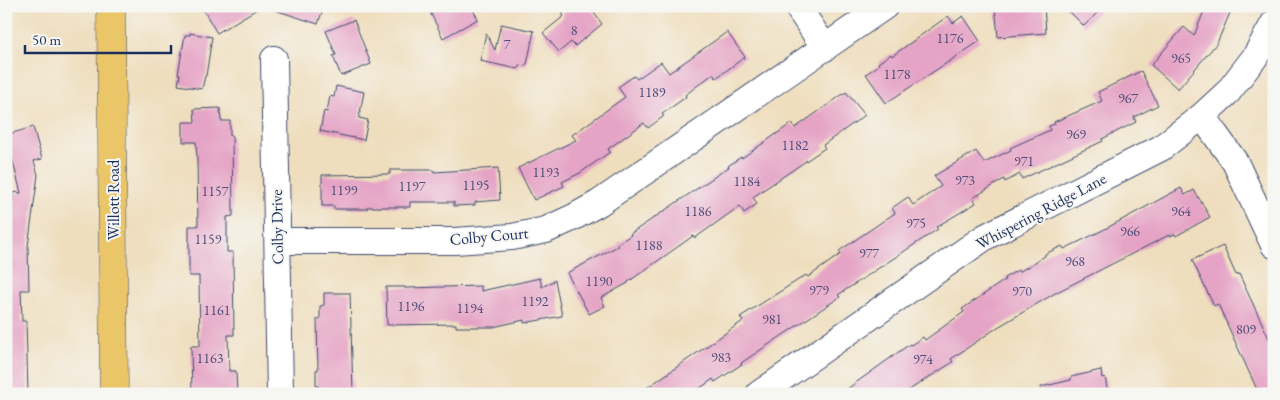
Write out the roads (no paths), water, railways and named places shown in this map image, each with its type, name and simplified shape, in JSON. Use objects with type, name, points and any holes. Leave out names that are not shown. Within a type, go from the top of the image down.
[{"type":"main road","name":"Willott Road","points":[[111,6],[114,394]]},
{"type":"street","points":[[797,6],[825,48]]},
{"type":"street","name":"Colby Court","points":[[278,241],[455,241],[512,237],[546,230],[599,203],[885,6]]},
{"type":"street","name":"Whispering Ridge Lane","points":[[759,394],[985,237],[1162,148],[1228,92],[1255,57],[1274,23]]},
{"type":"street","name":"Colby Drive","points":[[274,59],[280,394]]},
{"type":"street","points":[[1202,116],[1235,162],[1274,245]]}]
